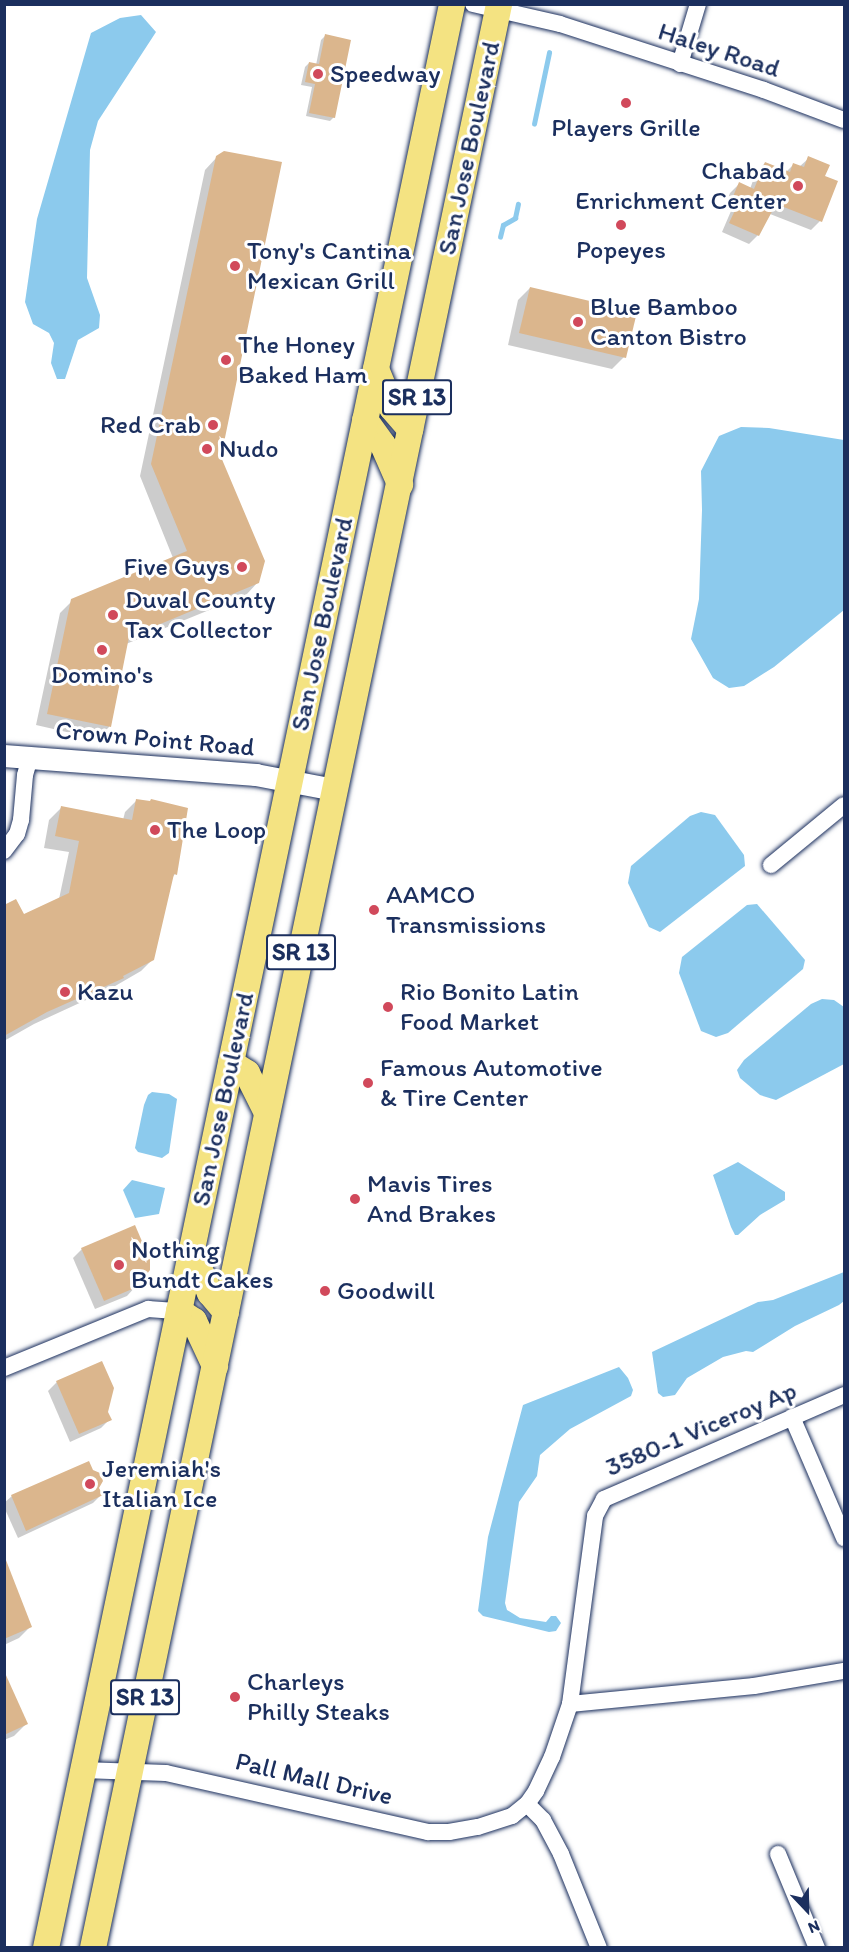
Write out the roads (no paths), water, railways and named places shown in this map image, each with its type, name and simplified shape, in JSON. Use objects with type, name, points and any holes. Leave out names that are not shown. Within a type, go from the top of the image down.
[{"type":"main road","name":"San Jose Boulevard","points":[[46,1947],[452,4]]},
{"type":"main road","name":"San Jose Boulevard","points":[[93,1947],[499,7]]},
{"type":"main road","points":[[376,369],[392,408],[410,429]]},
{"type":"main road","points":[[365,420],[383,444],[400,484]]},
{"type":"main road","points":[[231,1063],[247,1073],[267,1113]]},
{"type":"main road","points":[[192,1252],[210,1293],[226,1312]]},
{"type":"main road","points":[[179,1311],[194,1321],[215,1366]]},
{"type":"street","name":"Haley Road","points":[[473,4],[499,7],[560,24],[764,90],[844,120]]},
{"type":"street","points":[[680,64],[698,4]]},
{"type":"street","name":"Crown Point Road","points":[[4,756],[256,775],[335,790]]},
{"type":"street","points":[[4,852],[17,834],[21,820],[25,775],[30,758]]},
{"type":"street","points":[[771,864],[844,806]]},
{"type":"street","points":[[4,1368],[148,1309],[179,1311]]},
{"type":"street","name":"3580-1 Viceroy Ap","points":[[527,1804],[552,1757],[570,1704],[595,1516],[604,1499],[844,1395]]},
{"type":"street","points":[[792,1418],[844,1538]]},
{"type":"street","points":[[570,1704],[754,1686],[844,1671]]},
{"type":"street","name":"Pall Mall Drive","points":[[82,1770],[166,1773],[219,1783],[428,1832],[449,1832],[478,1827],[512,1816],[527,1804]]},
{"type":"street","points":[[527,1804],[543,1820],[561,1854],[599,1947]]},
{"type":"street","points":[[778,1854],[817,1947]]},
{"type":"water","points":[[141,15],[156,32],[98,121],[90,150],[87,278],[100,315],[99,328],[78,340],[65,379],[57,379],[51,363],[54,343],[49,333],[33,324],[25,302],[37,219],[91,33],[120,18]]},
{"type":"water","points":[[741,427],[769,428],[844,440],[844,610],[774,667],[744,686],[729,688],[713,678],[691,639],[699,599],[701,471],[719,436]]},
{"type":"water","points":[[701,812],[715,815],[744,855],[745,866],[660,932],[649,927],[628,883],[631,866],[690,816]]},
{"type":"water","points":[[757,904],[805,960],[803,969],[728,1033],[716,1037],[701,1031],[679,973],[682,957],[747,905]]},
{"type":"water","points":[[822,999],[834,1000],[844,1007],[844,1064],[776,1100],[760,1095],[740,1078],[737,1070],[744,1060],[811,1004]]},
{"type":"water","points":[[152,1092],[169,1094],[177,1099],[169,1153],[162,1158],[138,1152],[135,1148],[144,1105],[148,1095]]},
{"type":"water","points":[[738,1162],[785,1192],[785,1200],[760,1215],[738,1235],[735,1235],[713,1175]]},
{"type":"water","points":[[132,1180],[165,1188],[159,1214],[135,1218],[123,1190]]},
{"type":"water","points":[[844,1272],[844,1301],[839,1305],[795,1326],[753,1352],[746,1351],[723,1357],[687,1378],[675,1395],[663,1397],[658,1393],[652,1352],[758,1302],[773,1300]]},
{"type":"water","points":[[619,1367],[628,1378],[633,1390],[631,1396],[570,1429],[540,1455],[537,1476],[519,1502],[505,1603],[507,1610],[520,1618],[546,1622],[551,1616],[556,1616],[561,1623],[556,1631],[549,1632],[483,1616],[478,1611],[488,1537],[523,1405]]},
{"type":"waterway","points":[[534,124],[549,53]]},
{"type":"waterway","points":[[500,237],[503,225],[515,218],[518,204]]},
{"type":"place","name":"Speedway","points":[[318,74]]},
{"type":"place","name":"Players Grille","points":[[626,103]]},
{"type":"place","name":"Chabad Enrichment Center","points":[[798,186]]},
{"type":"place","name":"Popeyes","points":[[621,225]]},
{"type":"place","name":"Tony's Cantina Mexican Grill","points":[[235,266]]},
{"type":"place","name":"Blue Bamboo Canton Bistro","points":[[578,322]]},
{"type":"place","name":"The Honey Baked Ham","points":[[226,360]]},
{"type":"place","name":"Red Crab","points":[[213,425]]},
{"type":"place","name":"Nudo","points":[[207,449]]},
{"type":"place","name":"Five Guys","points":[[242,567]]},
{"type":"place","name":"Duval County Tax Collector","points":[[113,615]]},
{"type":"place","name":"Domino's","points":[[102,650]]},
{"type":"place","name":"The Loop","points":[[155,830]]},
{"type":"place","name":"AAMCO Transmissions","points":[[374,910]]},
{"type":"place","name":"Kazu","points":[[65,992]]},
{"type":"place","name":"Rio Bonito Latin Food Market","points":[[388,1007]]},
{"type":"place","name":"Famous Automotive & Tire Center","points":[[368,1083]]},
{"type":"place","name":"Mavis Tires And Brakes","points":[[355,1199]]},
{"type":"place","name":"Nothing Bundt Cakes","points":[[119,1265]]},
{"type":"place","name":"Goodwill","points":[[325,1291]]},
{"type":"place","name":"Jeremiah's Italian Ice","points":[[90,1484]]},
{"type":"place","name":"Charleys Philly Steaks","points":[[235,1697]]}]
